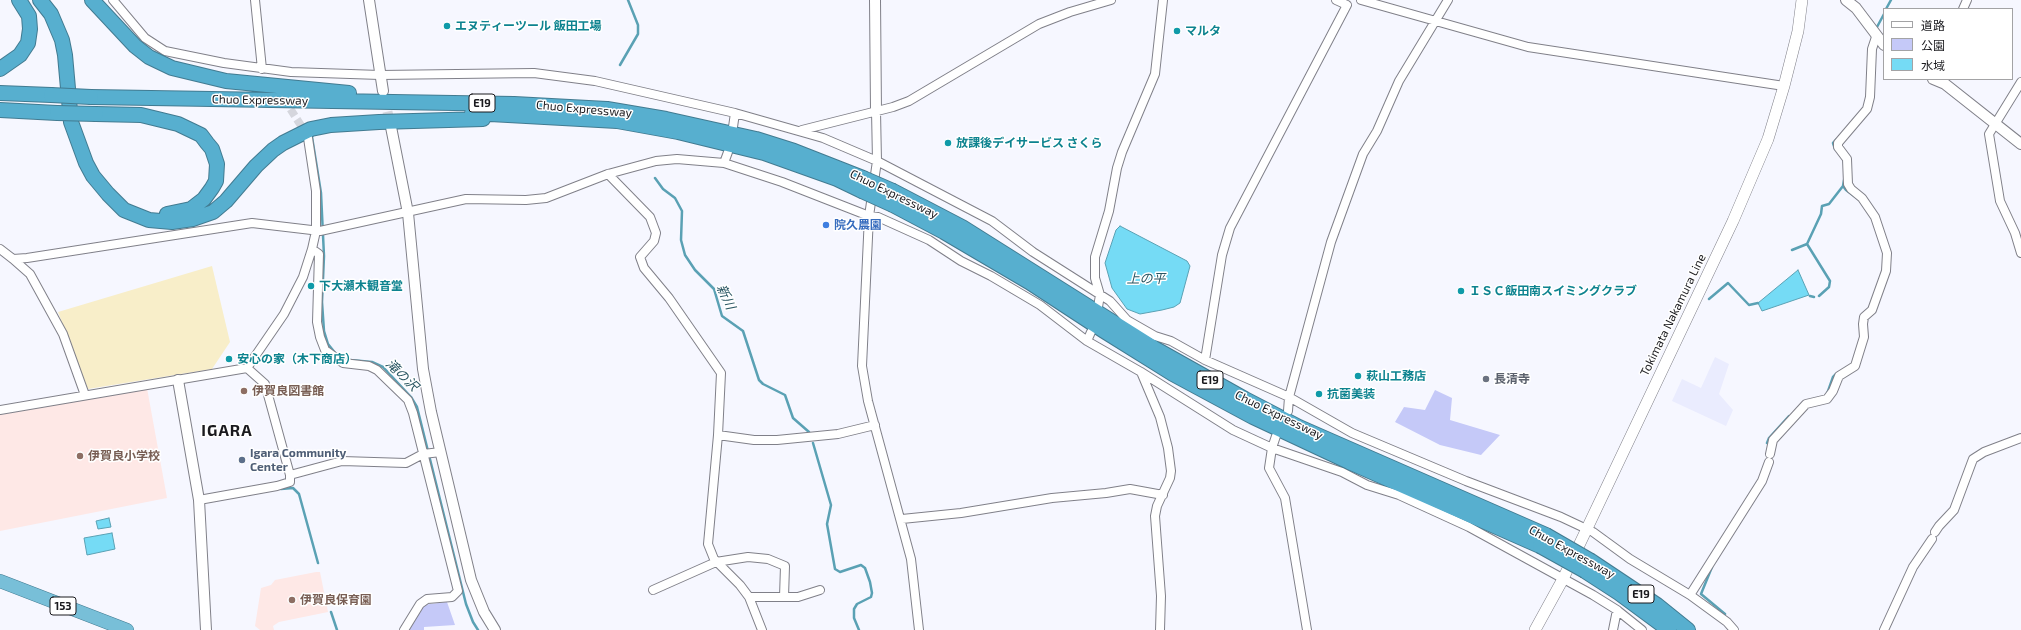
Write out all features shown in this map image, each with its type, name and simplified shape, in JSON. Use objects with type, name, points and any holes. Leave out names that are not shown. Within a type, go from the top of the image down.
[{"type":"highway","points":[[0,69],[20,55],[28,43],[30,29],[29,16],[19,0]]},
{"type":"highway","points":[[40,0],[51,14],[62,40],[65,56],[71,122],[86,163],[93,176],[124,210],[149,220],[172,222],[193,219],[212,212],[226,201],[256,166],[273,150],[283,143],[311,129],[331,125],[394,121],[562,117]]},
{"type":"highway","points":[[53,0],[69,35],[81,122],[94,158],[114,188],[129,203],[139,208],[160,214],[173,214],[191,209],[204,199],[216,181],[217,164],[212,149],[201,136],[178,124],[156,118],[93,106]]},
{"type":"highway","points":[[92,0],[135,46],[149,57],[172,68],[202,76],[234,82],[306,90],[374,95],[490,96],[514,104]]},
{"type":"highway","name":"Chuo Expressway","points":[[0,93],[55,104]]},
{"type":"highway","name":"Chuo Expressway","points":[[0,103],[482,113],[617,121],[716,141],[863,184]]},
{"type":"highway","points":[[0,110],[55,104]]},
{"type":"highway","name":"Chuo Expressway","points":[[93,106],[514,104],[607,109],[666,119],[756,139],[794,151],[893,198],[962,227],[1154,348],[1245,399],[1299,427],[1543,541],[1657,605],[1688,630]]},
{"type":"highway","name":"Chuo Expressway","points":[[1588,566],[1619,593],[1669,630]]},
{"type":"highway","name":"153","points":[[0,581],[127,630]]},
{"type":"main road","name":"Tokimata Nakamura Line","points":[[1535,630],[1563,579],[1733,221],[1768,140],[1798,31],[1802,0]]},
{"type":"street","points":[[113,0],[145,38],[165,51],[264,70],[380,75],[534,73],[595,81],[735,113],[801,130],[823,138],[877,161],[992,221],[1033,252],[1110,301],[1127,320],[1155,336],[1172,341],[1205,360],[1289,397],[1352,432],[1466,481],[1586,529],[1630,559],[1690,595],[1726,626],[1734,630]]},
{"type":"street","points":[[255,0],[264,70],[275,83]]},
{"type":"street","points":[[369,0],[383,91]]},
{"type":"street","points":[[876,0],[877,161],[869,216],[862,366],[868,401],[902,519],[911,559],[919,630]]},
{"type":"street","points":[[801,130],[909,101],[1039,24],[1070,12],[1111,0]]},
{"type":"street","points":[[1098,307],[1100,295],[1096,278],[1095,257],[1109,211],[1120,158],[1155,74],[1163,0]]},
{"type":"street","points":[[1205,360],[1222,255],[1230,228],[1347,5],[1336,0]]},
{"type":"street","points":[[1361,0],[1528,47],[1784,86]]},
{"type":"street","points":[[1288,411],[1289,397],[1332,242],[1363,154],[1377,131],[1399,81],[1448,0]]},
{"type":"street","points":[[1846,0],[1856,8],[1876,37],[1883,44]]},
{"type":"street","points":[[1690,595],[1762,481],[1773,440],[1806,404],[1827,399],[1839,376],[1855,366],[1864,337],[1862,324],[1864,317],[1872,310],[1886,271],[1887,253],[1875,217],[1862,198],[1851,189],[1848,184],[1847,159],[1838,147],[1838,144],[1867,109],[1870,97],[1872,49],[1876,37]]},
{"type":"street","points":[[1945,82],[2021,144]]},
{"type":"street","points":[[2021,82],[1989,134],[2000,201],[2015,233],[2021,253]]},
{"type":"street","points":[[733,128],[735,113]]},
{"type":"street","points":[[391,127],[408,212],[423,369],[438,452],[471,580],[484,612],[495,630]]},
{"type":"street","points":[[0,410],[247,368],[284,314],[303,277],[312,250],[321,230],[308,138]]},
{"type":"street","points":[[724,163],[728,152]]},
{"type":"street","points":[[13,259],[252,223],[321,230],[466,199],[526,200],[546,198],[608,174],[663,160],[677,159],[724,163],[782,182],[869,216],[878,217],[929,240],[961,261],[991,276],[1040,305],[1087,341],[1141,372],[1233,430],[1272,448],[1342,472],[1367,485],[1399,495],[1469,527],[1617,610],[1642,630]]},
{"type":"street","points":[[608,174],[650,217],[656,233],[654,242],[640,257],[644,268],[669,298],[721,373],[718,435],[708,544],[716,562],[749,597],[762,630]]},
{"type":"street","points":[[0,249],[30,274],[63,334],[85,395]]},
{"type":"street","points":[[312,250],[320,254],[317,322],[320,337],[325,350],[342,363],[369,366],[377,370],[408,400],[424,454],[458,591],[452,597],[427,599],[420,604],[404,630]]},
{"type":"street","points":[[1087,341],[1091,332]]},
{"type":"street","points":[[199,500],[277,486],[290,482],[290,475],[265,384],[247,368]]},
{"type":"street","points":[[1141,372],[1160,417],[1168,448],[1170,478],[1157,506],[1155,516],[1161,596],[1160,630]]},
{"type":"street","points":[[178,380],[199,500],[206,630]]},
{"type":"street","points":[[718,435],[754,440],[777,440],[838,434],[875,425]]},
{"type":"street","points":[[1276,436],[1272,448],[1269,468],[1285,498],[1307,630]]},
{"type":"street","points":[[1884,630],[1913,567],[1939,526],[1954,510],[1973,459],[1984,452],[2021,438]]},
{"type":"street","points":[[290,475],[342,461],[406,464],[424,454],[438,452]]},
{"type":"street","points":[[902,519],[961,513],[1052,498],[1106,493],[1130,489],[1163,495]]},
{"type":"street","points":[[653,590],[716,562],[748,557],[781,562],[785,566],[784,597]]},
{"type":"street","points":[[749,597],[798,597],[820,590]]},
{"type":"street","points":[[1613,630],[1617,610]]},
{"type":"shaded area","points":[[1715,357],[1729,364],[1719,394],[1733,410],[1726,426],[1672,401],[1682,379],[1701,388]]},
{"type":"shaded area","name":"伊賀良小学校","points":[[147,388],[167,498],[0,531],[0,415]]},
{"type":"shaded area","name":"伊賀良保育園","points":[[320,572],[328,612],[279,622],[273,626],[274,630],[260,630],[255,626],[261,588],[271,585],[275,580]]},
{"type":"green space","points":[[1435,390],[1452,398],[1450,420],[1500,435],[1481,455],[1440,445],[1395,422],[1404,407],[1425,410]]},
{"type":"green space","points":[[447,602],[455,625],[424,627],[424,630],[407,630],[422,605]]},
{"type":"sand","points":[[212,266],[230,342],[212,369],[88,389],[58,312]]},
{"type":"water","name":"上の平","points":[[1120,226],[1187,261],[1190,266],[1180,303],[1174,307],[1140,314],[1127,309],[1112,288],[1105,263],[1116,230]]},
{"type":"water","points":[[1798,270],[1809,295],[1762,311],[1758,303]]},
{"type":"water","points":[[109,518],[111,527],[98,529],[96,521]]},
{"type":"water","points":[[112,533],[115,549],[87,555],[84,538]]},
{"type":"waterway","name":"新川","points":[[620,65],[638,34],[638,25],[628,0]]},
{"type":"waterway","points":[[1887,8],[1891,0]]},
{"type":"waterway","points":[[1877,27],[1883,16]]},
{"type":"waterway","name":"滝の沢","points":[[312,137],[321,193],[324,256],[322,302],[324,331],[328,344],[336,354]]},
{"type":"waterway","points":[[1835,149],[1833,143],[1837,139]]},
{"type":"waterway","name":"新川","points":[[655,178],[663,189],[675,198],[682,211],[681,240],[685,255],[695,270],[714,289],[722,316],[743,331],[759,380],[763,384],[785,395],[793,418],[809,432]]},
{"type":"waterway","points":[[1844,180],[1843,186],[1846,190],[1861,201]]},
{"type":"waterway","points":[[1819,296],[1829,287],[1830,281],[1807,244],[1821,214],[1822,206],[1829,204],[1843,186]]},
{"type":"waterway","points":[[1792,250],[1807,244]]},
{"type":"waterway","points":[[1709,299],[1728,283],[1749,305],[1758,303]]},
{"type":"waterway","points":[[1810,296],[1814,297]]},
{"type":"waterway","name":"滝の沢","points":[[340,357],[351,360],[372,362],[383,367],[411,397],[417,407],[466,604],[478,630]]},
{"type":"waterway","points":[[1827,394],[1833,377],[1836,374]]},
{"type":"waterway","points":[[1767,443],[1769,438],[1789,416]]},
{"type":"waterway","name":"新川","points":[[813,443],[831,505],[827,524],[835,569],[840,572],[861,565],[865,568],[870,582],[872,593],[871,597],[857,604],[854,609],[854,618],[859,630]]},
{"type":"waterway","points":[[281,489],[293,488],[299,494],[318,563]]},
{"type":"waterway","points":[[1712,567],[1701,594],[1725,614]]},
{"type":"waterway","points":[[331,612],[337,630]]},
{"type":"tunnel","points":[[384,97],[391,127]]},
{"type":"tunnel","points":[[284,99],[307,135]]},
{"type":"place","name":"エヌティーツール 飯田工場","points":[[447,26]]},
{"type":"place","name":"マルタ","points":[[1177,31]]},
{"type":"place","name":"放課後デイサービス さくら","points":[[948,143]]},
{"type":"place","name":"院久農園","points":[[826,225]]},
{"type":"place","name":"下大瀬木観音堂","points":[[311,286]]},
{"type":"place","name":"ＩＳＣ飯田南スイミングクラブ","points":[[1461,291]]},
{"type":"place","name":"安心の家（木下商店）","points":[[229,359]]},
{"type":"place","name":"萩山工務店","points":[[1358,376]]},
{"type":"place","name":"長清寺","points":[[1486,379]]},
{"type":"place","name":"伊賀良図書館","points":[[244,391]]},
{"type":"place","name":"抗菌美装","points":[[1319,394]]},
{"type":"place","name":"伊賀良小学校","points":[[80,456]]},
{"type":"place","name":"Igara Community Center","points":[[242,460]]},
{"type":"place","name":"伊賀良保育園","points":[[292,600]]},
{"type":"district","name":"IGARA","points":[[227,431]]}]
